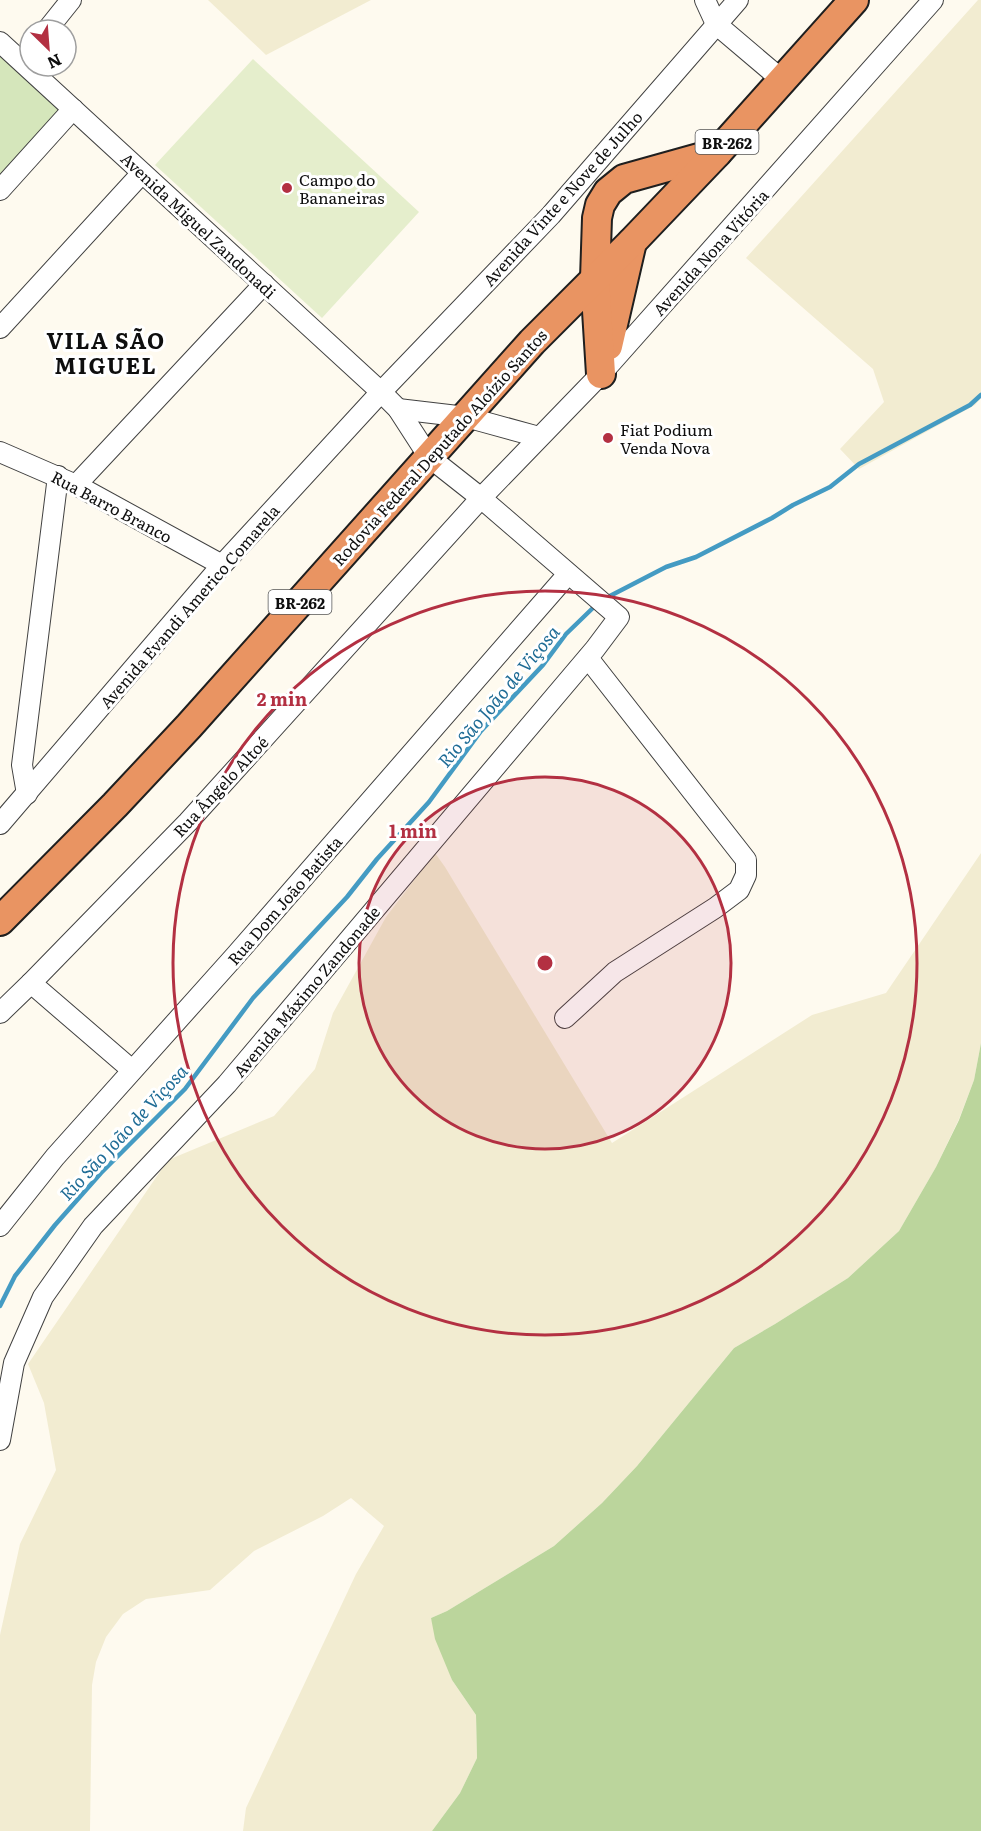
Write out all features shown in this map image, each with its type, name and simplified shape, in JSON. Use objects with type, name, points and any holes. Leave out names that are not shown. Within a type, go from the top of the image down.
[{"type":"highway","name":"Rodovia Federal Deputado Aloízio Santos","points":[[0,921],[159,758],[532,342],[717,153],[854,0]]},
{"type":"highway","points":[[601,374],[595,279],[597,218],[600,205],[608,192],[624,179],[717,153]]},
{"type":"highway","points":[[601,374],[632,242]]},
{"type":"street","points":[[57,18],[71,0]]},
{"type":"street","points":[[705,0],[716,24],[782,80]]},
{"type":"street","name":"Avenida Vinte e Nove de Julho","points":[[381,392],[551,215],[738,0]]},
{"type":"street","name":"Avenida Nona Vitória","points":[[481,498],[601,374],[933,0]]},
{"type":"street","name":"Avenida Miguel Zandonadi","points":[[0,42],[18,52]]},
{"type":"street","name":"Avenida Miguel Zandonadi","points":[[45,78],[73,109],[381,392],[398,409],[429,457],[481,498]]},
{"type":"street","points":[[0,190],[73,109]]},
{"type":"street","points":[[0,328],[142,173]]},
{"type":"street","points":[[76,485],[264,284]]},
{"type":"street","name":"Avenida Evandi Americo Comarela","points":[[0,824],[222,565],[381,392]]},
{"type":"street","points":[[398,409],[466,417],[540,436]]},
{"type":"street","name":"Rua Barro Branco","points":[[0,452],[76,485],[222,565]]},
{"type":"street","points":[[27,794],[22,765],[58,477]]},
{"type":"street","name":"Avenida Máximo Zandonade","points":[[0,1440],[14,1363],[43,1297],[93,1226],[227,1084],[588,658],[619,617],[481,498]]},
{"type":"street","name":"Rua Ângelo Altoé","points":[[0,1012],[32,983],[188,822],[481,498]]},
{"type":"street","name":"Rua Dom João Batista","points":[[0,1226],[55,1157],[573,578]]},
{"type":"street","points":[[565,1018],[615,972],[739,890],[746,875],[746,860],[588,658]]},
{"type":"street","points":[[32,983],[132,1070]]},
{"type":"shaded area","points":[[208,0],[371,0],[266,55]]},
{"type":"shaded area","points":[[978,0],[981,0],[981,398],[975,405],[859,469],[840,449],[884,402],[873,369],[746,258]]},
{"type":"shaded area","points":[[435,853],[612,1143],[812,1015],[886,993],[981,853],[981,1043],[974,1080],[959,1119],[936,1167],[899,1231],[848,1278],[734,1348],[637,1466],[602,1503],[554,1546],[447,1611],[431,1618],[452,1680],[476,1715],[477,1758],[460,1793],[432,1831],[243,1831],[246,1808],[356,1574],[384,1526],[351,1498],[323,1516],[254,1551],[210,1590],[146,1599],[123,1614],[106,1637],[96,1662],[92,1685],[90,1831],[0,1831],[0,1635],[20,1544],[56,1470],[44,1403],[28,1364],[168,1160],[274,1116],[315,1069],[333,1013],[386,917]]},
{"type":"green space","points":[[0,43],[18,59],[18,78],[38,78],[71,108],[0,187]]},
{"type":"green space","name":"Campo do Bananeiras","points":[[253,59],[419,212],[322,318],[155,165]]},
{"type":"green space","points":[[981,1043],[981,1831],[432,1831],[460,1793],[477,1758],[476,1715],[452,1680],[435,1639],[431,1618],[447,1611],[554,1546],[602,1503],[637,1466],[734,1348],[848,1278],[899,1231],[936,1167],[959,1120],[974,1080]]},
{"type":"waterway","name":"Rio São João de Viçosa","points":[[606,598],[666,567],[696,557],[830,487],[859,464],[970,405],[981,395]]},
{"type":"waterway","name":"Rio São João de Viçosa","points":[[0,1306],[15,1276],[55,1225],[101,1173],[185,1089],[253,998],[347,897],[377,859],[429,802],[481,731],[543,665],[566,634],[597,604]]},
{"type":"place","name":"Campo do Bananeiras","points":[[287,188]]},
{"type":"place","name":"Fiat Podium Venda Nova","points":[[608,438]]},
{"type":"district","name":"VILA SÃO MIGUEL","points":[[106,352]]}]
